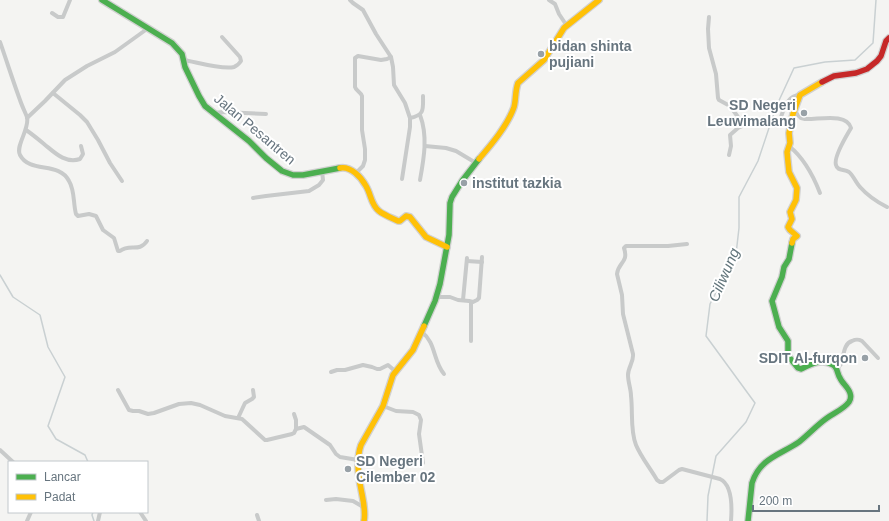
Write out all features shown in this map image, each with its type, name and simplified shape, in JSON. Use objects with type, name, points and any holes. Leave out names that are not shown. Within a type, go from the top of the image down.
[{"type":"street","points":[[52,13],[58,17],[63,17],[70,0]]},
{"type":"street","name":"Jalan Pesantren","points":[[102,0],[172,43],[181,53],[185,67],[205,106],[249,141],[266,158],[285,173],[303,176],[342,167],[356,173]]},
{"type":"street","points":[[350,0],[363,10],[376,34],[391,56],[394,85],[406,103],[410,118],[410,127],[402,179]]},
{"type":"street","points":[[549,0],[555,4],[559,14],[567,26]]},
{"type":"street","points":[[364,521],[364,508],[359,481],[358,452],[360,445],[383,406],[394,372],[412,352],[436,297],[447,247],[450,226],[450,200],[459,185],[494,142],[510,117],[518,83],[544,60],[559,34],[599,0]]},
{"type":"street","points":[[709,18],[709,48],[716,74],[718,98],[730,106],[738,117],[746,124]]},
{"type":"street","points":[[27,118],[70,76],[115,52],[147,29]]},
{"type":"street","points":[[184,60],[223,67],[236,66],[241,61],[240,57],[222,37]]},
{"type":"street","points":[[729,155],[732,146],[730,136],[738,128],[756,121],[775,126],[779,125],[788,102],[795,95],[800,94],[837,75],[856,73],[867,69],[881,56],[886,41],[889,38]]},
{"type":"street","points":[[0,42],[2,53],[27,118],[26,130],[19,150],[20,155],[29,165],[54,169],[66,176],[72,189],[75,212],[79,216],[90,214],[97,217],[102,229],[114,238],[119,252],[127,247],[141,246],[147,241]]},
{"type":"street","points":[[391,56],[384,60],[359,56],[356,56],[355,58],[355,87],[356,90],[361,93],[363,99],[362,130],[365,150],[365,160],[363,166],[356,173],[366,187],[374,205],[380,212],[397,221],[400,221],[406,216],[410,216],[426,237],[447,247]]},
{"type":"street","points":[[53,93],[87,122],[122,181]]},
{"type":"street","points":[[748,521],[750,487],[760,466],[793,446],[842,408],[851,397],[851,393],[839,378],[837,369],[832,364],[823,362],[811,363],[802,369],[795,365],[789,356],[788,341],[781,330],[773,305],[773,299],[784,267],[789,259],[793,239],[797,236],[788,227],[792,219],[790,212],[796,200],[797,190],[789,171],[787,152],[790,143],[790,129],[794,111],[800,94]]},
{"type":"street","points":[[410,118],[417,117],[423,110],[423,96]]},
{"type":"street","points":[[794,111],[801,118],[805,119],[836,118],[850,123],[851,128],[837,154],[836,166],[839,169],[849,172],[868,196],[887,207]]},
{"type":"street","points":[[214,113],[266,114]]},
{"type":"street","points":[[420,115],[424,129],[425,146],[420,180]]},
{"type":"street","points":[[26,130],[58,156],[66,159],[80,160],[83,154],[81,146]]},
{"type":"street","points":[[425,146],[446,148],[456,151],[476,163]]},
{"type":"street","points":[[788,146],[796,153],[810,171],[820,193]]},
{"type":"street","points":[[253,198],[311,190],[319,185],[323,180],[322,171]]},
{"type":"street","points":[[687,244],[668,246],[626,246],[624,248],[626,258],[617,272],[622,295],[623,314],[634,354],[628,374],[632,396],[635,442],[637,448],[659,482],[663,482],[682,469],[724,481],[730,492],[730,521]]},
{"type":"street","points":[[436,297],[450,297],[471,302],[477,300],[479,298],[482,260],[467,259],[463,300]]},
{"type":"street","points":[[471,302],[471,341]]},
{"type":"street","points":[[422,332],[431,342],[437,362],[444,374]]},
{"type":"street","points":[[837,369],[841,365],[844,350],[851,341],[859,339],[878,358]]},
{"type":"street","points":[[331,372],[363,365],[380,369],[388,365],[394,372]]},
{"type":"street","points":[[118,390],[131,411],[152,414],[180,404],[191,403],[200,405],[225,416],[242,420],[265,440],[292,434],[296,429],[302,427],[306,428],[330,445],[339,457],[358,460]]},
{"type":"street","points":[[238,418],[245,403],[254,397],[253,390]]},
{"type":"street","points":[[383,406],[396,411],[415,412],[419,415],[419,434],[423,463]]},
{"type":"street","points":[[294,414],[296,429]]},
{"type":"street","points":[[0,450],[11,461]]},
{"type":"street","points":[[326,500],[336,499],[353,501],[364,508]]},
{"type":"street","points":[[257,515],[259,521]]},
{"type":"waterway","name":"Ciliwung","points":[[707,521],[708,496],[716,456],[746,422],[755,403],[706,336],[710,304],[736,254],[739,228],[739,197],[758,161],[776,107],[794,68],[825,62],[855,60],[873,43],[876,0]]},
{"type":"waterway","points":[[0,275],[13,297],[40,315],[48,347],[65,377],[48,426],[56,439],[85,455],[88,461]]},
{"type":"waterway","points":[[93,513],[94,521]]},
{"type":"traffic: fast","points":[[102,0],[172,43],[182,54],[185,67],[205,106],[249,141],[282,171],[293,175],[303,175],[340,168]]},
{"type":"traffic: fast","points":[[424,326],[435,301],[440,284],[449,235],[450,203],[462,181],[479,159]]},
{"type":"traffic: fast","points":[[748,521],[752,483],[760,468],[765,462],[799,442],[823,421],[844,407],[849,402],[851,395],[833,365],[821,362],[801,369],[798,368],[789,357],[788,341],[779,327],[772,301],[782,277],[784,267],[789,259],[792,243]]},
{"type":"traffic: slow","points":[[479,159],[489,148],[508,121],[515,104],[518,83],[544,60],[564,28],[599,0]]},
{"type":"traffic: slow","points":[[792,243],[793,239],[797,236],[788,227],[792,219],[790,212],[796,200],[797,188],[789,172],[787,152],[790,143],[789,133],[793,114],[800,95],[822,82]]},
{"type":"traffic: slow","points":[[340,168],[352,170],[358,176],[368,189],[376,209],[398,221],[406,216],[410,217],[426,237],[447,247]]},
{"type":"traffic: slow","points":[[364,521],[365,517],[358,467],[359,450],[383,406],[393,375],[413,350],[424,326]]},
{"type":"traffic: jam","points":[[822,82],[834,76],[856,73],[867,69],[881,56],[886,41],[889,38]]},
{"type":"place","name":"bidan shinta pujiani","points":[[541,54]]},
{"type":"place","name":"SD Negeri Leuwimalang","points":[[804,113]]},
{"type":"place","name":"institut tazkia","points":[[464,183]]},
{"type":"place","name":"SDIT Al-furqon","points":[[865,358]]},
{"type":"place","name":"SD Negeri Cilember 02","points":[[348,469]]}]
